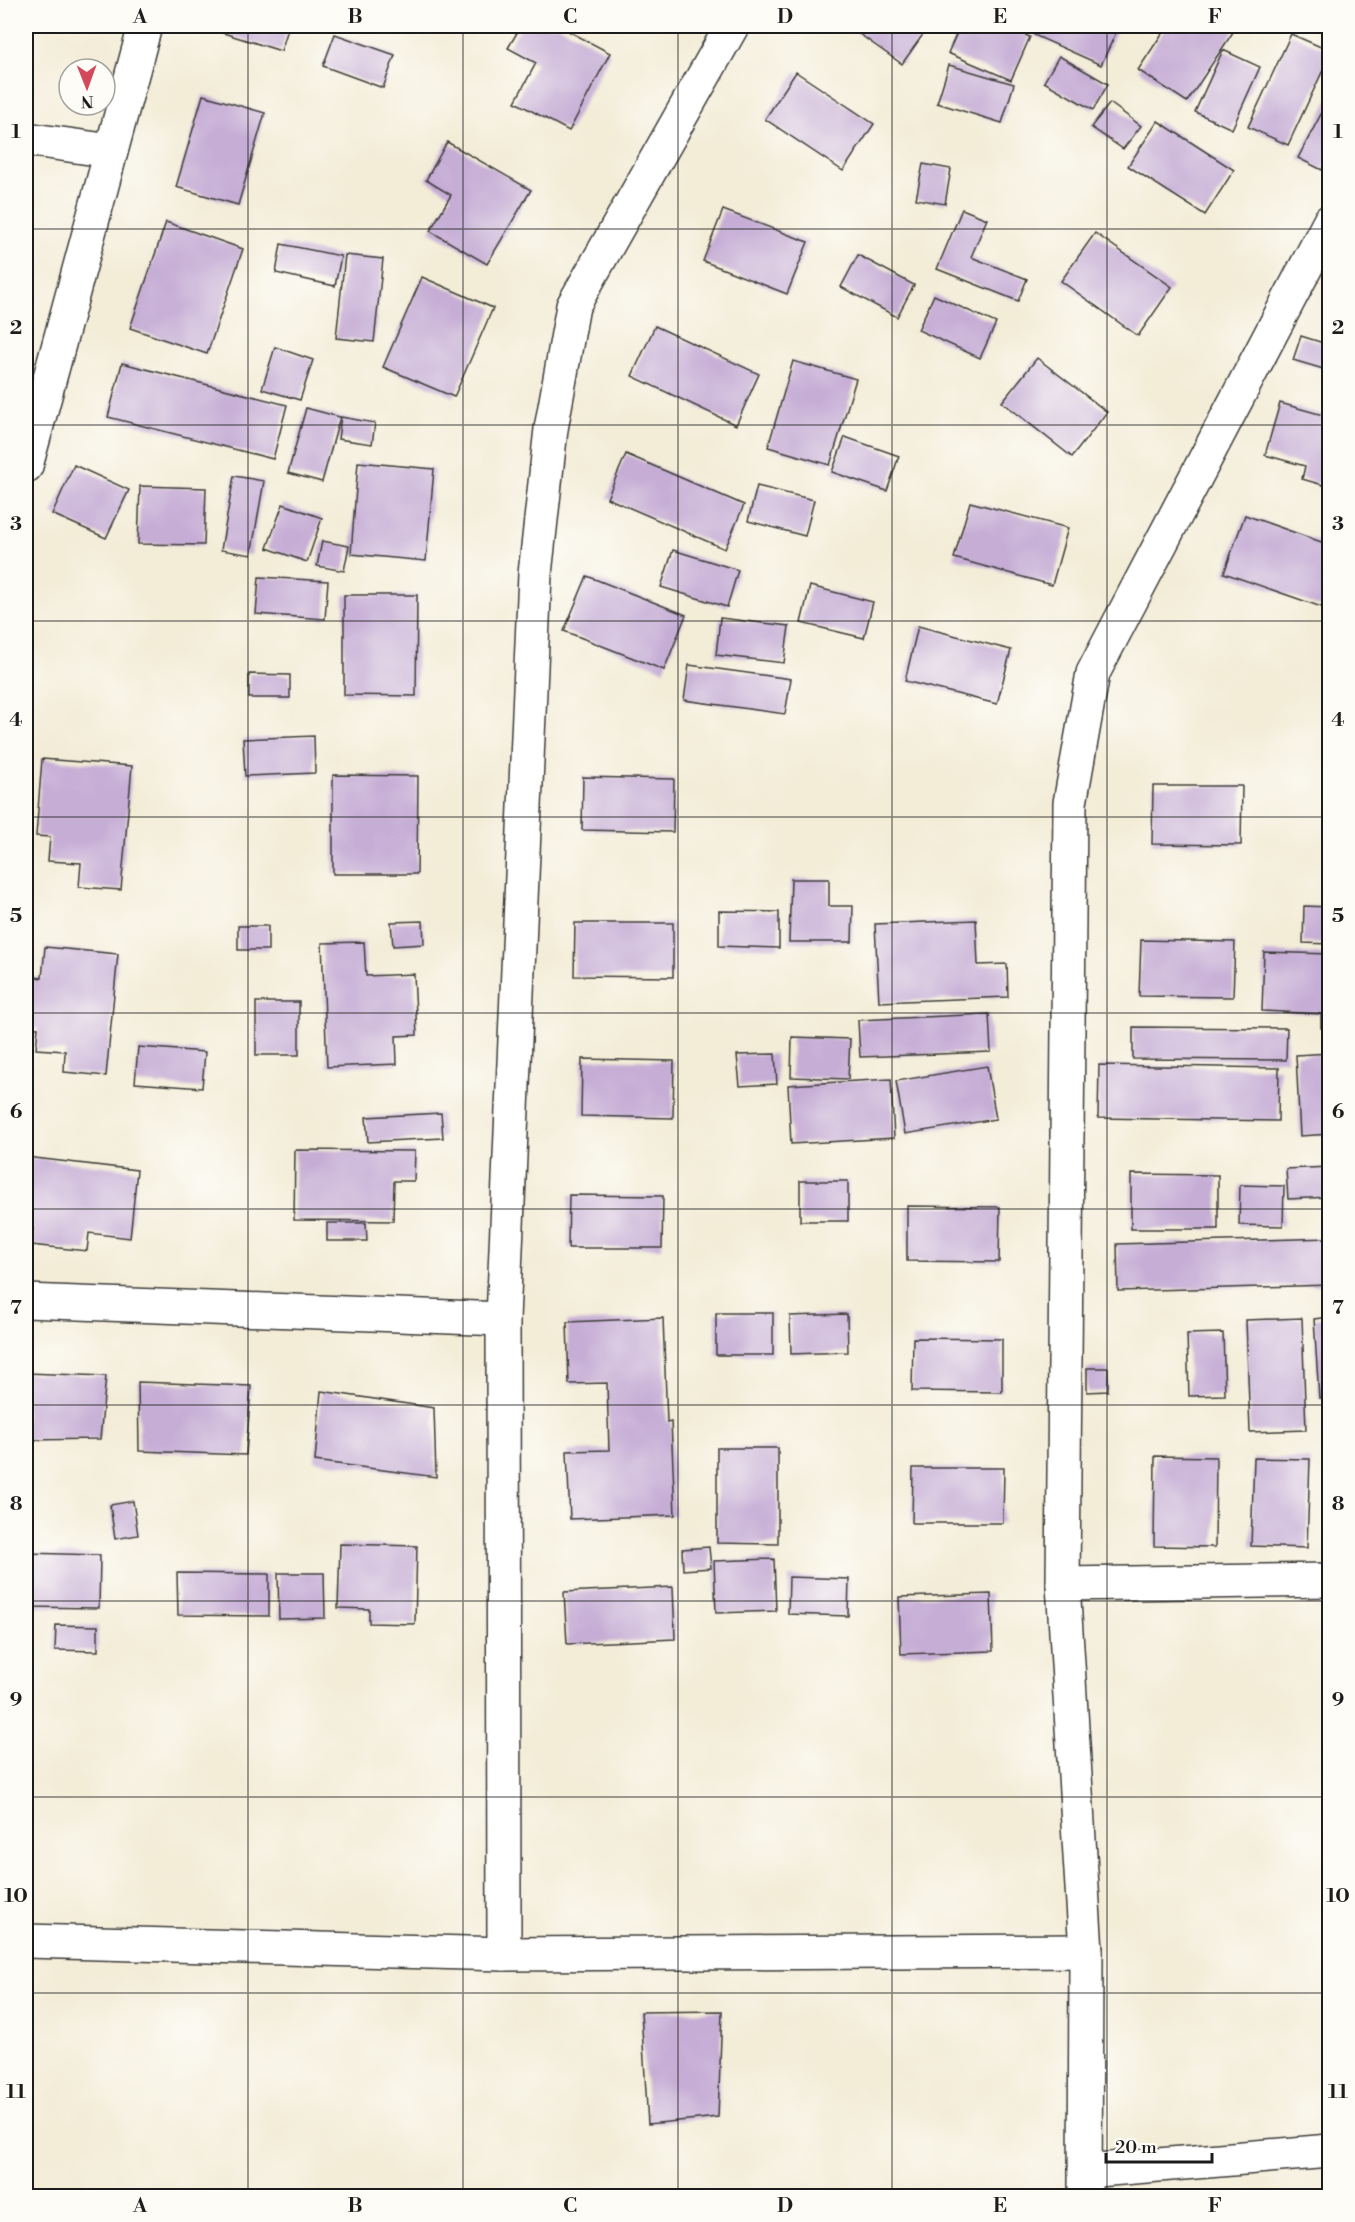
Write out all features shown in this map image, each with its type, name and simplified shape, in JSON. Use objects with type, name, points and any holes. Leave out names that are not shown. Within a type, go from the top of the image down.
[{"type":"street","points":[[26,466],[145,26]]},
{"type":"street","points":[[504,1954],[503,1319],[535,574],[551,429],[573,306],[732,26]]},
{"type":"street","points":[[26,139],[111,150]]},
{"type":"street","points":[[1329,221],[1093,673],[1070,803],[1063,1584],[1086,1951],[1085,2184],[1329,2151]]},
{"type":"street","points":[[26,1301],[503,1319]]},
{"type":"street","points":[[1063,1584],[1329,1580]]},
{"type":"street","points":[[26,1941],[504,1954],[1086,1951]]},
{"type":"building","points":[[219,26],[289,26],[281,51],[217,31]]},
{"type":"building","points":[[521,26],[559,26],[610,53],[569,131],[515,102],[536,63],[508,48]]},
{"type":"building","points":[[848,26],[929,26],[902,64]]},
{"type":"building","points":[[960,26],[1004,26],[1030,37],[1011,80],[948,53]]},
{"type":"building","points":[[1039,26],[1119,26],[1101,65],[1034,35]]},
{"type":"building","points":[[1167,26],[1237,26],[1187,102],[1138,70]]},
{"type":"building","points":[[335,34],[395,55],[383,88],[323,66]]},
{"type":"building","points":[[1291,34],[1330,51],[1330,55],[1288,145],[1248,127]]},
{"type":"building","points":[[1223,50],[1260,67],[1232,129],[1195,112]]},
{"type":"building","points":[[1059,56],[1108,84],[1093,110],[1044,82]]},
{"type":"building","points":[[949,65],[1014,84],[1002,123],[937,103]]},
{"type":"building","points":[[796,72],[874,124],[843,171],[765,119]]},
{"type":"building","points":[[203,95],[265,113],[238,205],[176,187]]},
{"type":"building","points":[[1330,97],[1330,155],[1322,170],[1298,158]]},
{"type":"building","points":[[1110,103],[1141,126],[1123,149],[1091,127]]},
{"type":"building","points":[[1158,121],[1234,170],[1205,215],[1128,166]]},
{"type":"building","points":[[447,142],[531,190],[487,264],[430,231],[451,195],[426,180]]},
{"type":"building","points":[[923,164],[951,169],[945,204],[916,199]]},
{"type":"building","points":[[962,209],[987,219],[971,257],[1027,279],[1018,301],[937,269]]},
{"type":"building","points":[[723,210],[808,242],[787,294],[703,261]]},
{"type":"building","points":[[166,222],[243,249],[207,354],[130,328]]},
{"type":"building","points":[[1095,233],[1172,287],[1138,336],[1061,281]]},
{"type":"building","points":[[281,244],[341,256],[335,286],[276,273]]},
{"type":"building","points":[[345,255],[383,259],[374,342],[336,338]]},
{"type":"building","points":[[858,255],[914,285],[897,317],[841,287]]},
{"type":"building","points":[[422,277],[493,308],[454,397],[383,367]]},
{"type":"building","points":[[934,295],[996,323],[980,358],[918,330]]},
{"type":"building","points":[[655,326],[759,374],[736,425],[632,376]]},
{"type":"building","points":[[1301,336],[1330,345],[1330,371],[1293,360]]},
{"type":"building","points":[[275,347],[313,360],[300,400],[262,389]]},
{"type":"building","points":[[1037,358],[1107,412],[1072,457],[1002,402]]},
{"type":"building","points":[[793,361],[856,379],[830,465],[768,447]]},
{"type":"building","points":[[122,363],[287,405],[273,459],[108,417]]},
{"type":"building","points":[[1280,403],[1330,417],[1330,487],[1302,479],[1305,466],[1265,455]]},
{"type":"building","points":[[306,408],[340,417],[322,482],[288,473]]},
{"type":"building","points":[[341,417],[375,423],[372,444],[338,439]]},
{"type":"building","points":[[845,437],[899,456],[887,491],[832,472]]},
{"type":"building","points":[[626,454],[744,505],[725,549],[607,498]]},
{"type":"building","points":[[358,462],[434,469],[426,561],[351,554]]},
{"type":"building","points":[[74,465],[129,490],[106,538],[52,514]]},
{"type":"building","points":[[234,476],[264,481],[251,555],[221,550]]},
{"type":"building","points":[[140,486],[206,488],[204,545],[138,544]]},
{"type":"building","points":[[757,486],[814,500],[805,536],[748,521]]},
{"type":"building","points":[[970,502],[1068,528],[1052,585],[954,558]]},
{"type":"building","points":[[283,504],[322,518],[307,562],[267,548]]},
{"type":"building","points":[[1245,515],[1330,545],[1330,610],[1224,573]]},
{"type":"building","points":[[322,541],[349,546],[344,571],[317,566]]},
{"type":"building","points":[[673,550],[738,570],[727,607],[661,587]]},
{"type":"building","points":[[587,576],[686,615],[664,670],[564,631]]},
{"type":"building","points":[[259,577],[328,581],[325,619],[256,614]]},
{"type":"building","points":[[810,586],[873,602],[864,638],[801,623]]},
{"type":"building","points":[[344,595],[417,595],[416,696],[344,695]]},
{"type":"building","points":[[720,618],[789,626],[784,663],[716,655]]},
{"type":"building","points":[[918,626],[1011,650],[997,704],[905,681]]},
{"type":"building","points":[[689,665],[791,679],[785,714],[684,700]]},
{"type":"building","points":[[249,674],[290,675],[290,698],[249,698]]},
{"type":"building","points":[[314,736],[315,773],[245,776],[243,739]]},
{"type":"building","points":[[42,759],[132,766],[121,890],[79,887],[81,863],[48,861],[50,837],[36,836]]},
{"type":"building","points":[[333,775],[418,776],[417,874],[333,874]]},
{"type":"building","points":[[583,777],[674,779],[673,832],[582,830]]},
{"type":"building","points":[[1153,786],[1242,786],[1241,845],[1152,844]]},
{"type":"building","points":[[791,879],[829,879],[829,906],[853,906],[852,942],[789,942]]},
{"type":"building","points":[[1304,906],[1330,907],[1330,944],[1303,943]]},
{"type":"building","points":[[719,911],[779,912],[779,948],[719,946]]},
{"type":"building","points":[[976,920],[978,965],[1007,964],[1008,997],[879,1002],[875,924]]},
{"type":"building","points":[[423,921],[424,944],[393,946],[391,922]]},
{"type":"building","points":[[575,923],[673,923],[673,977],[574,976]]},
{"type":"building","points":[[238,926],[268,926],[268,950],[238,950]]},
{"type":"building","points":[[1141,940],[1235,942],[1233,997],[1139,996]]},
{"type":"building","points":[[364,942],[366,976],[414,974],[417,1035],[396,1036],[397,1064],[327,1067],[322,943]]},
{"type":"building","points":[[45,947],[118,954],[106,1076],[64,1072],[65,1051],[36,1049],[38,1028],[26,1027],[26,976],[42,978]]},
{"type":"building","points":[[1264,952],[1330,954],[1330,1028],[1321,1028],[1321,1014],[1262,1011]]},
{"type":"building","points":[[256,1002],[299,1002],[299,1055],[256,1055]]},
{"type":"building","points":[[989,1014],[991,1052],[860,1057],[858,1020]]},
{"type":"building","points":[[1133,1027],[1287,1028],[1286,1060],[1133,1059]]},
{"type":"building","points":[[792,1037],[850,1039],[848,1079],[791,1077]]},
{"type":"building","points":[[138,1047],[205,1052],[202,1088],[135,1083]]},
{"type":"building","points":[[1330,1053],[1330,1134],[1300,1136],[1296,1055]]},
{"type":"building","points":[[775,1054],[777,1084],[740,1086],[737,1055]]},
{"type":"building","points":[[582,1059],[674,1061],[673,1118],[581,1116]]},
{"type":"building","points":[[1099,1065],[1279,1068],[1278,1121],[1098,1118]]},
{"type":"building","points":[[987,1066],[996,1119],[905,1134],[896,1081]]},
{"type":"building","points":[[891,1079],[894,1138],[791,1144],[788,1085]]},
{"type":"building","points":[[441,1113],[443,1138],[368,1142],[366,1117]]},
{"type":"building","points":[[295,1150],[415,1151],[414,1181],[394,1181],[393,1221],[294,1220]]},
{"type":"building","points":[[26,1157],[137,1170],[130,1238],[89,1233],[87,1251],[31,1245],[33,1228],[26,1227]]},
{"type":"building","points":[[1330,1167],[1330,1197],[1288,1199],[1286,1169]]},
{"type":"building","points":[[1131,1174],[1218,1175],[1218,1229],[1131,1229]]},
{"type":"building","points":[[800,1181],[848,1181],[848,1221],[800,1221]]},
{"type":"building","points":[[1240,1185],[1284,1186],[1283,1226],[1239,1225]]},
{"type":"building","points":[[569,1195],[663,1196],[662,1248],[568,1248]]},
{"type":"building","points":[[907,1206],[1000,1207],[999,1262],[907,1261]]},
{"type":"building","points":[[327,1223],[366,1223],[367,1241],[327,1241]]},
{"type":"building","points":[[1330,1238],[1330,1285],[1118,1291],[1117,1244]]},
{"type":"building","points":[[716,1313],[773,1313],[773,1355],[716,1355]]},
{"type":"building","points":[[847,1314],[848,1352],[791,1354],[790,1316]]},
{"type":"building","points":[[1330,1317],[1330,1398],[1319,1398],[1314,1319]]},
{"type":"building","points":[[663,1318],[667,1422],[671,1421],[675,1515],[570,1519],[567,1451],[609,1450],[607,1383],[569,1384],[567,1322]]},
{"type":"building","points":[[1302,1318],[1306,1430],[1250,1432],[1246,1320]]},
{"type":"building","points":[[1223,1333],[1225,1395],[1189,1396],[1187,1334]]},
{"type":"building","points":[[913,1338],[1002,1339],[1002,1392],[912,1391]]},
{"type":"building","points":[[1087,1368],[1108,1368],[1108,1391],[1087,1392]]},
{"type":"building","points":[[26,1373],[106,1376],[100,1439],[26,1440]]},
{"type":"building","points":[[138,1382],[251,1386],[246,1455],[139,1451]]},
{"type":"building","points":[[321,1391],[434,1408],[436,1477],[315,1461]]},
{"type":"building","points":[[717,1448],[778,1448],[778,1544],[717,1543]]},
{"type":"building","points":[[1155,1456],[1216,1457],[1215,1547],[1154,1546]]},
{"type":"building","points":[[1254,1458],[1310,1459],[1307,1548],[1251,1546]]},
{"type":"building","points":[[913,1468],[1004,1468],[1003,1523],[912,1523]]},
{"type":"building","points":[[133,1501],[138,1535],[115,1539],[110,1505]]},
{"type":"building","points":[[340,1544],[417,1546],[415,1624],[369,1623],[369,1609],[338,1608]]},
{"type":"building","points":[[709,1547],[711,1568],[683,1570],[682,1549]]},
{"type":"building","points":[[26,1553],[100,1555],[99,1608],[26,1607]]},
{"type":"building","points":[[774,1559],[776,1611],[716,1613],[714,1561]]},
{"type":"building","points":[[177,1573],[269,1574],[269,1616],[178,1615]]},
{"type":"building","points":[[278,1573],[324,1573],[325,1618],[279,1619]]},
{"type":"building","points":[[789,1577],[849,1579],[848,1616],[788,1614]]},
{"type":"building","points":[[673,1587],[675,1639],[567,1644],[564,1592]]},
{"type":"building","points":[[991,1594],[993,1651],[901,1654],[899,1597]]},
{"type":"building","points":[[56,1625],[98,1626],[98,1651],[55,1650]]},
{"type":"building","points":[[722,2011],[718,2117],[648,2124],[641,2012]]}]
